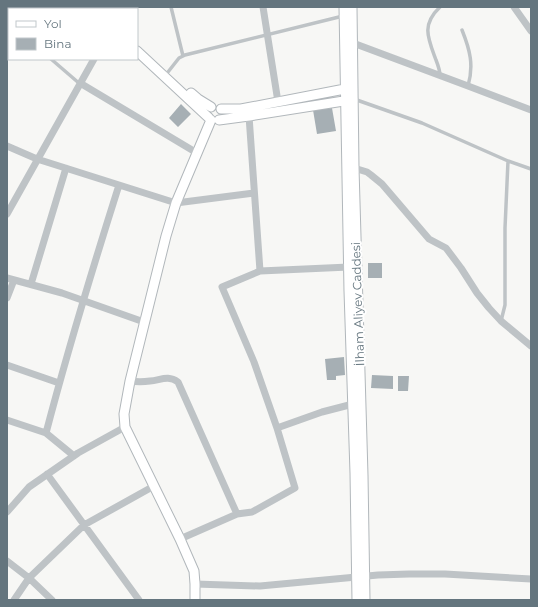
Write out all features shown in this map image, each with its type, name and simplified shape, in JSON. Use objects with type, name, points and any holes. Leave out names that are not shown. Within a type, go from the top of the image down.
[{"type":"main road","name":"İlham Aliyev Caddesi","points":[[349,88],[353,43],[352,7]]},
{"type":"main road","name":"İlham Aliyev Caddesi","points":[[344,12],[354,168],[363,475],[361,577],[357,600]]},
{"type":"main road","points":[[138,45],[198,99],[211,107],[216,106],[221,108],[241,109],[349,88]]},
{"type":"main road","points":[[138,52],[213,120],[249,116],[350,100]]},
{"type":"main road","name":"İlham Aliyev Caddesi","points":[[350,100],[349,267],[352,404],[361,577],[365,600]]},
{"type":"main road","points":[[211,107],[208,114],[213,120]]},
{"type":"main road","points":[[195,600],[194,571],[180,539],[124,427],[124,414],[144,322],[176,202],[213,120],[223,115],[221,108]]},
{"type":"street","points":[[263,7],[278,102]]},
{"type":"street","points":[[514,7],[531,31]]},
{"type":"street","points":[[353,43],[531,110]]},
{"type":"street","points":[[7,214],[93,60]]},
{"type":"street","points":[[80,83],[197,153]]},
{"type":"street","points":[[249,116],[260,271]]},
{"type":"street","points":[[7,146],[37,159],[176,202],[254,193]]},
{"type":"street","points":[[31,284],[66,168]]},
{"type":"street","points":[[354,168],[371,174],[382,184],[429,239],[446,248],[462,268],[484,302],[500,321],[531,346]]},
{"type":"street","points":[[46,433],[83,300],[119,184]]},
{"type":"street","points":[[180,539],[237,514],[252,512],[295,488],[277,428],[254,362],[222,287],[260,271],[349,267]]},
{"type":"street","points":[[7,298],[10,278],[62,293],[144,322]]},
{"type":"street","points":[[7,365],[59,383]]},
{"type":"street","points":[[130,381],[142,382],[169,378],[178,382],[237,514]]},
{"type":"street","points":[[277,428],[322,412],[352,404]]},
{"type":"street","points":[[7,420],[46,433],[74,456]]},
{"type":"street","points":[[7,512],[28,487],[74,456],[124,427]]},
{"type":"street","points":[[47,474],[139,600]]},
{"type":"street","points":[[14,600],[29,578],[84,525],[154,486]]},
{"type":"street","points":[[7,561],[29,578],[52,600]]},
{"type":"street","points":[[195,584],[260,586],[392,574],[427,574],[531,579]]},
{"type":"lane","points":[[171,7],[183,56]]},
{"type":"lane","points":[[440,7],[432,16],[428,30],[430,45],[440,76]]},
{"type":"lane","points":[[168,72],[178,58],[183,56],[267,35],[344,12]]},
{"type":"lane","points":[[462,30],[470,51],[471,61],[468,86]]},
{"type":"lane","points":[[51,60],[80,83]]},
{"type":"lane","points":[[350,100],[422,124],[508,161],[531,169]]},
{"type":"lane","points":[[500,321],[504,305],[508,161]]},
{"type":"building","points":[[181,104],[191,114],[178,127],[169,118]]},
{"type":"building","points":[[332,108],[336,131],[317,134],[313,110]]},
{"type":"building","points":[[368,263],[382,263],[382,278],[368,278]]},
{"type":"building","points":[[344,357],[345,375],[336,376],[336,380],[327,380],[325,359]]},
{"type":"building","points":[[372,375],[393,376],[393,389],[371,388]]},
{"type":"building","points":[[398,376],[409,376],[408,391],[398,391]]}]
